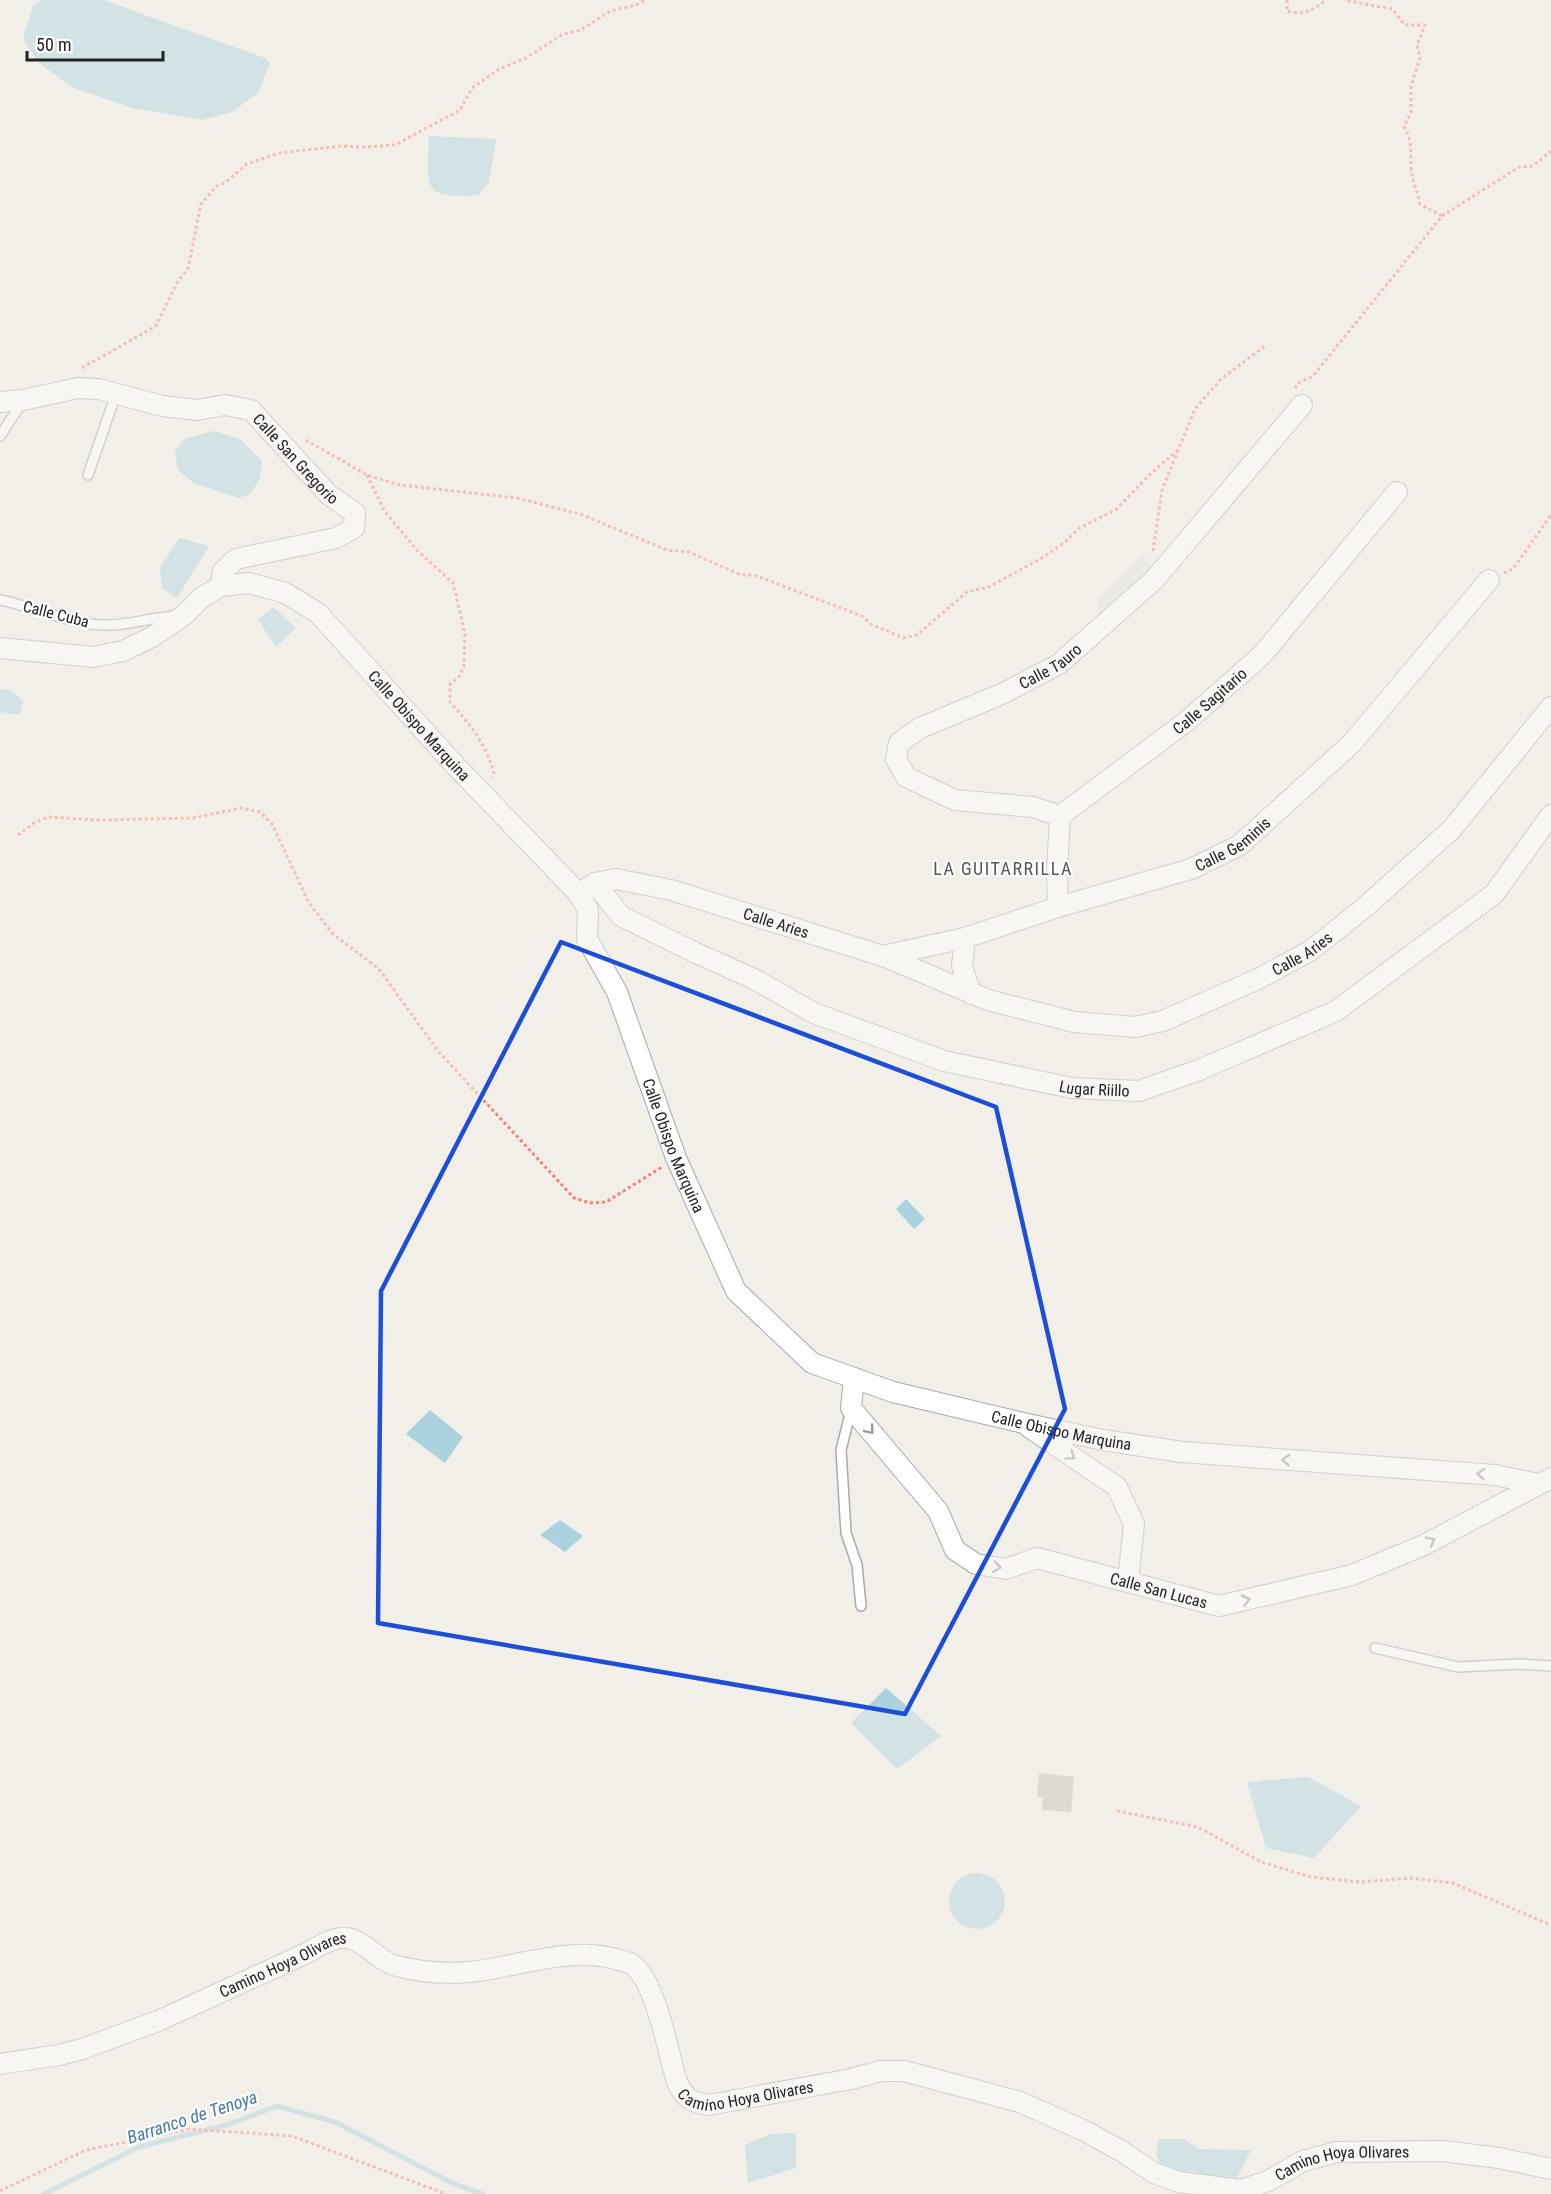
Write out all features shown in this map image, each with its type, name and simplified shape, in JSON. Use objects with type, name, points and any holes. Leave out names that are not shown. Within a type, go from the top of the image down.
[{"type":"street","name":"Calle San Gregorio","points":[[0,402],[24,400],[78,388],[99,389],[162,406],[197,410],[225,405],[251,410],[329,495],[355,513],[354,528],[336,538],[236,559],[223,572],[221,586]]},
{"type":"street","name":"Calle Tauro","points":[[1060,816],[1033,807],[955,800],[906,777],[896,759],[899,743],[920,728],[1004,693],[1059,664],[1155,579],[1298,399]]},
{"type":"street","name":"Calle Sagitario","points":[[1060,816],[1186,721],[1262,655],[1397,492]]},
{"type":"street","name":"Calle Geminis","points":[[883,956],[965,938],[1058,907],[1191,869],[1240,844],[1352,743],[1489,580]]},
{"type":"street","name":"Calle Obispo Marquina","points":[[0,648],[93,657],[123,651],[152,637],[183,616],[202,597],[221,586],[249,583],[285,593],[318,613],[453,763],[579,894],[588,910],[587,939],[617,992],[676,1158],[736,1291],[812,1363],[893,1392],[1102,1440],[1182,1452],[1495,1475],[1545,1481]]},
{"type":"street","name":"Calle Aries","points":[[595,883],[616,879],[671,890],[883,956],[988,1000],[1074,1022],[1136,1027],[1163,1021],[1258,979],[1310,951],[1364,908],[1451,830],[1551,707]]},
{"type":"street","name":"Lugar Riillo","points":[[595,883],[621,916],[754,979],[814,1013],[944,1061],[1072,1088],[1139,1091],[1199,1070],[1336,1011],[1494,894],[1551,815]]},
{"type":"street","points":[[1058,907],[1057,870],[1060,816]]},
{"type":"street","points":[[579,894],[595,883]]},
{"type":"street","points":[[965,938],[962,966],[971,994]]},
{"type":"street","points":[[851,1408],[854,1378]]},
{"type":"street","name":"Calle San Lucas","points":[[851,1408],[938,1511],[955,1550],[976,1564],[1006,1569],[1037,1558],[1219,1606],[1352,1575],[1424,1545],[1545,1481]]},
{"type":"street","points":[[1023,1423],[1117,1487],[1134,1524],[1128,1581]]},
{"type":"street","name":"Camino Hoya Olivares","points":[[0,2064],[82,2049],[158,2021],[309,1952],[328,1941],[347,1937],[359,1941],[380,1958],[395,1966],[447,1973],[470,1972],[568,1956],[603,1955],[631,1964],[650,1988],[677,2082],[684,2096],[694,2103],[709,2105],[850,2079],[881,2071],[904,2071],[1020,2102],[1085,2131],[1123,2152],[1154,2173],[1179,2182],[1241,2190],[1268,2181],[1303,2162],[1337,2151],[1443,2151],[1499,2158],[1551,2169]]},
{"type":"lane","points":[[88,475],[116,394]]},
{"type":"lane","points":[[0,436],[24,400]]},
{"type":"lane","name":"Calle Cuba","points":[[0,600],[87,623],[107,625],[156,617],[183,616]]},
{"type":"lane","points":[[851,1408],[841,1450],[846,1533],[857,1565],[861,1606]]},
{"type":"lane","points":[[1375,1648],[1458,1667],[1520,1664],[1551,1666]]},
{"type":"path","points":[[78,388],[78,374],[85,365],[156,326],[178,281],[188,269],[201,204],[218,186],[247,164],[279,153],[341,146],[395,145],[460,110],[472,88],[499,69],[526,58],[562,34],[581,30],[610,11],[636,5],[645,0]]},
{"type":"path","points":[[1287,0],[1287,11],[1295,14],[1312,11],[1326,0]]},
{"type":"path","points":[[1344,0],[1392,9],[1405,25],[1425,25],[1418,45],[1420,58],[1411,86],[1411,112],[1404,127],[1408,133],[1412,178],[1417,187],[1420,204],[1442,216]]},
{"type":"path","points":[[1298,399],[1298,383],[1313,376],[1442,216],[1519,167],[1533,166],[1551,151]]},
{"type":"path","points":[[1155,579],[1152,548],[1162,490],[1194,409],[1221,379],[1265,346]]},
{"type":"path","points":[[302,438],[367,475],[400,485],[517,498],[579,514],[667,550],[689,552],[741,575],[754,575],[852,612],[862,616],[871,624],[903,638],[917,635],[968,591],[987,588],[1042,558],[1065,542],[1078,529],[1117,509],[1147,477],[1179,449]]},
{"type":"path","points":[[367,475],[385,512],[417,550],[453,583],[465,634],[464,666],[459,677],[450,684],[450,702],[466,719],[488,753],[494,773],[481,792]]},
{"type":"path","points":[[1489,580],[1513,569],[1551,515]]},
{"type":"path","points":[[18,835],[34,823],[48,817],[99,820],[194,818],[241,808],[260,812],[272,824],[309,903],[333,934],[379,969],[438,1051],[574,1198],[590,1203],[606,1202],[676,1158]]},
{"type":"path","points":[[1117,1811],[1198,1827],[1261,1862],[1311,1877],[1361,1882],[1411,1878],[1453,1883],[1551,1924]]},
{"type":"path","points":[[0,2191],[86,2150],[190,2129],[292,2136],[446,2194]]},
{"type":"highlighted area","points":[[561,942],[996,1107],[1065,1409],[905,1714],[378,1623],[381,1291]]},
{"type":"shaded area","points":[[1143,552],[1153,571],[1099,620],[1098,600]]},
{"type":"water","points":[[42,0],[103,0],[265,58],[270,63],[258,93],[232,112],[202,120],[133,108],[71,87],[38,62],[23,38],[33,6]]},
{"type":"water","points":[[429,136],[496,139],[489,183],[478,195],[445,195],[431,186],[428,167]]},
{"type":"water","points":[[214,431],[240,439],[262,461],[260,479],[250,494],[239,498],[194,483],[178,470],[175,452],[184,439]]},
{"type":"water","points":[[179,538],[209,546],[177,598],[162,588],[160,568]]},
{"type":"water","points":[[273,607],[296,628],[276,647],[258,620]]},
{"type":"water","points":[[0,689],[11,690],[23,701],[20,715],[0,712]]},
{"type":"water","points":[[906,1199],[925,1219],[914,1229],[896,1209]]},
{"type":"water","points":[[430,1410],[463,1437],[445,1463],[406,1434]]},
{"type":"water","points":[[560,1520],[583,1536],[565,1552],[540,1535]]},
{"type":"water","points":[[886,1688],[941,1736],[897,1769],[851,1723]]},
{"type":"water","points":[[1308,1777],[1361,1806],[1314,1858],[1266,1848],[1247,1782]]},
{"type":"water","points":[[971,1873],[983,1873],[993,1877],[1001,1885],[1005,1901],[1001,1917],[993,1925],[983,1929],[971,1929],[961,1925],[953,1917],[949,1907],[949,1895],[953,1885],[961,1877]]},
{"type":"water","points":[[796,2133],[796,2168],[748,2183],[745,2145],[771,2134]]},
{"type":"water","points":[[1158,2139],[1184,2139],[1199,2149],[1251,2150],[1235,2182],[1196,2176],[1192,2170],[1185,2173],[1161,2167],[1156,2154]]},
{"type":"building","points":[[1039,1773],[1074,1777],[1071,1812],[1042,1810],[1043,1797],[1037,1797]]},
{"type":"waterway","name":"Barranco de Tenoya","points":[[44,2194],[139,2147],[230,2124],[277,2106],[335,2122],[454,2184],[483,2194]]},
{"type":"district","name":"LA GUITARRILLA","points":[[1003,868]]}]
